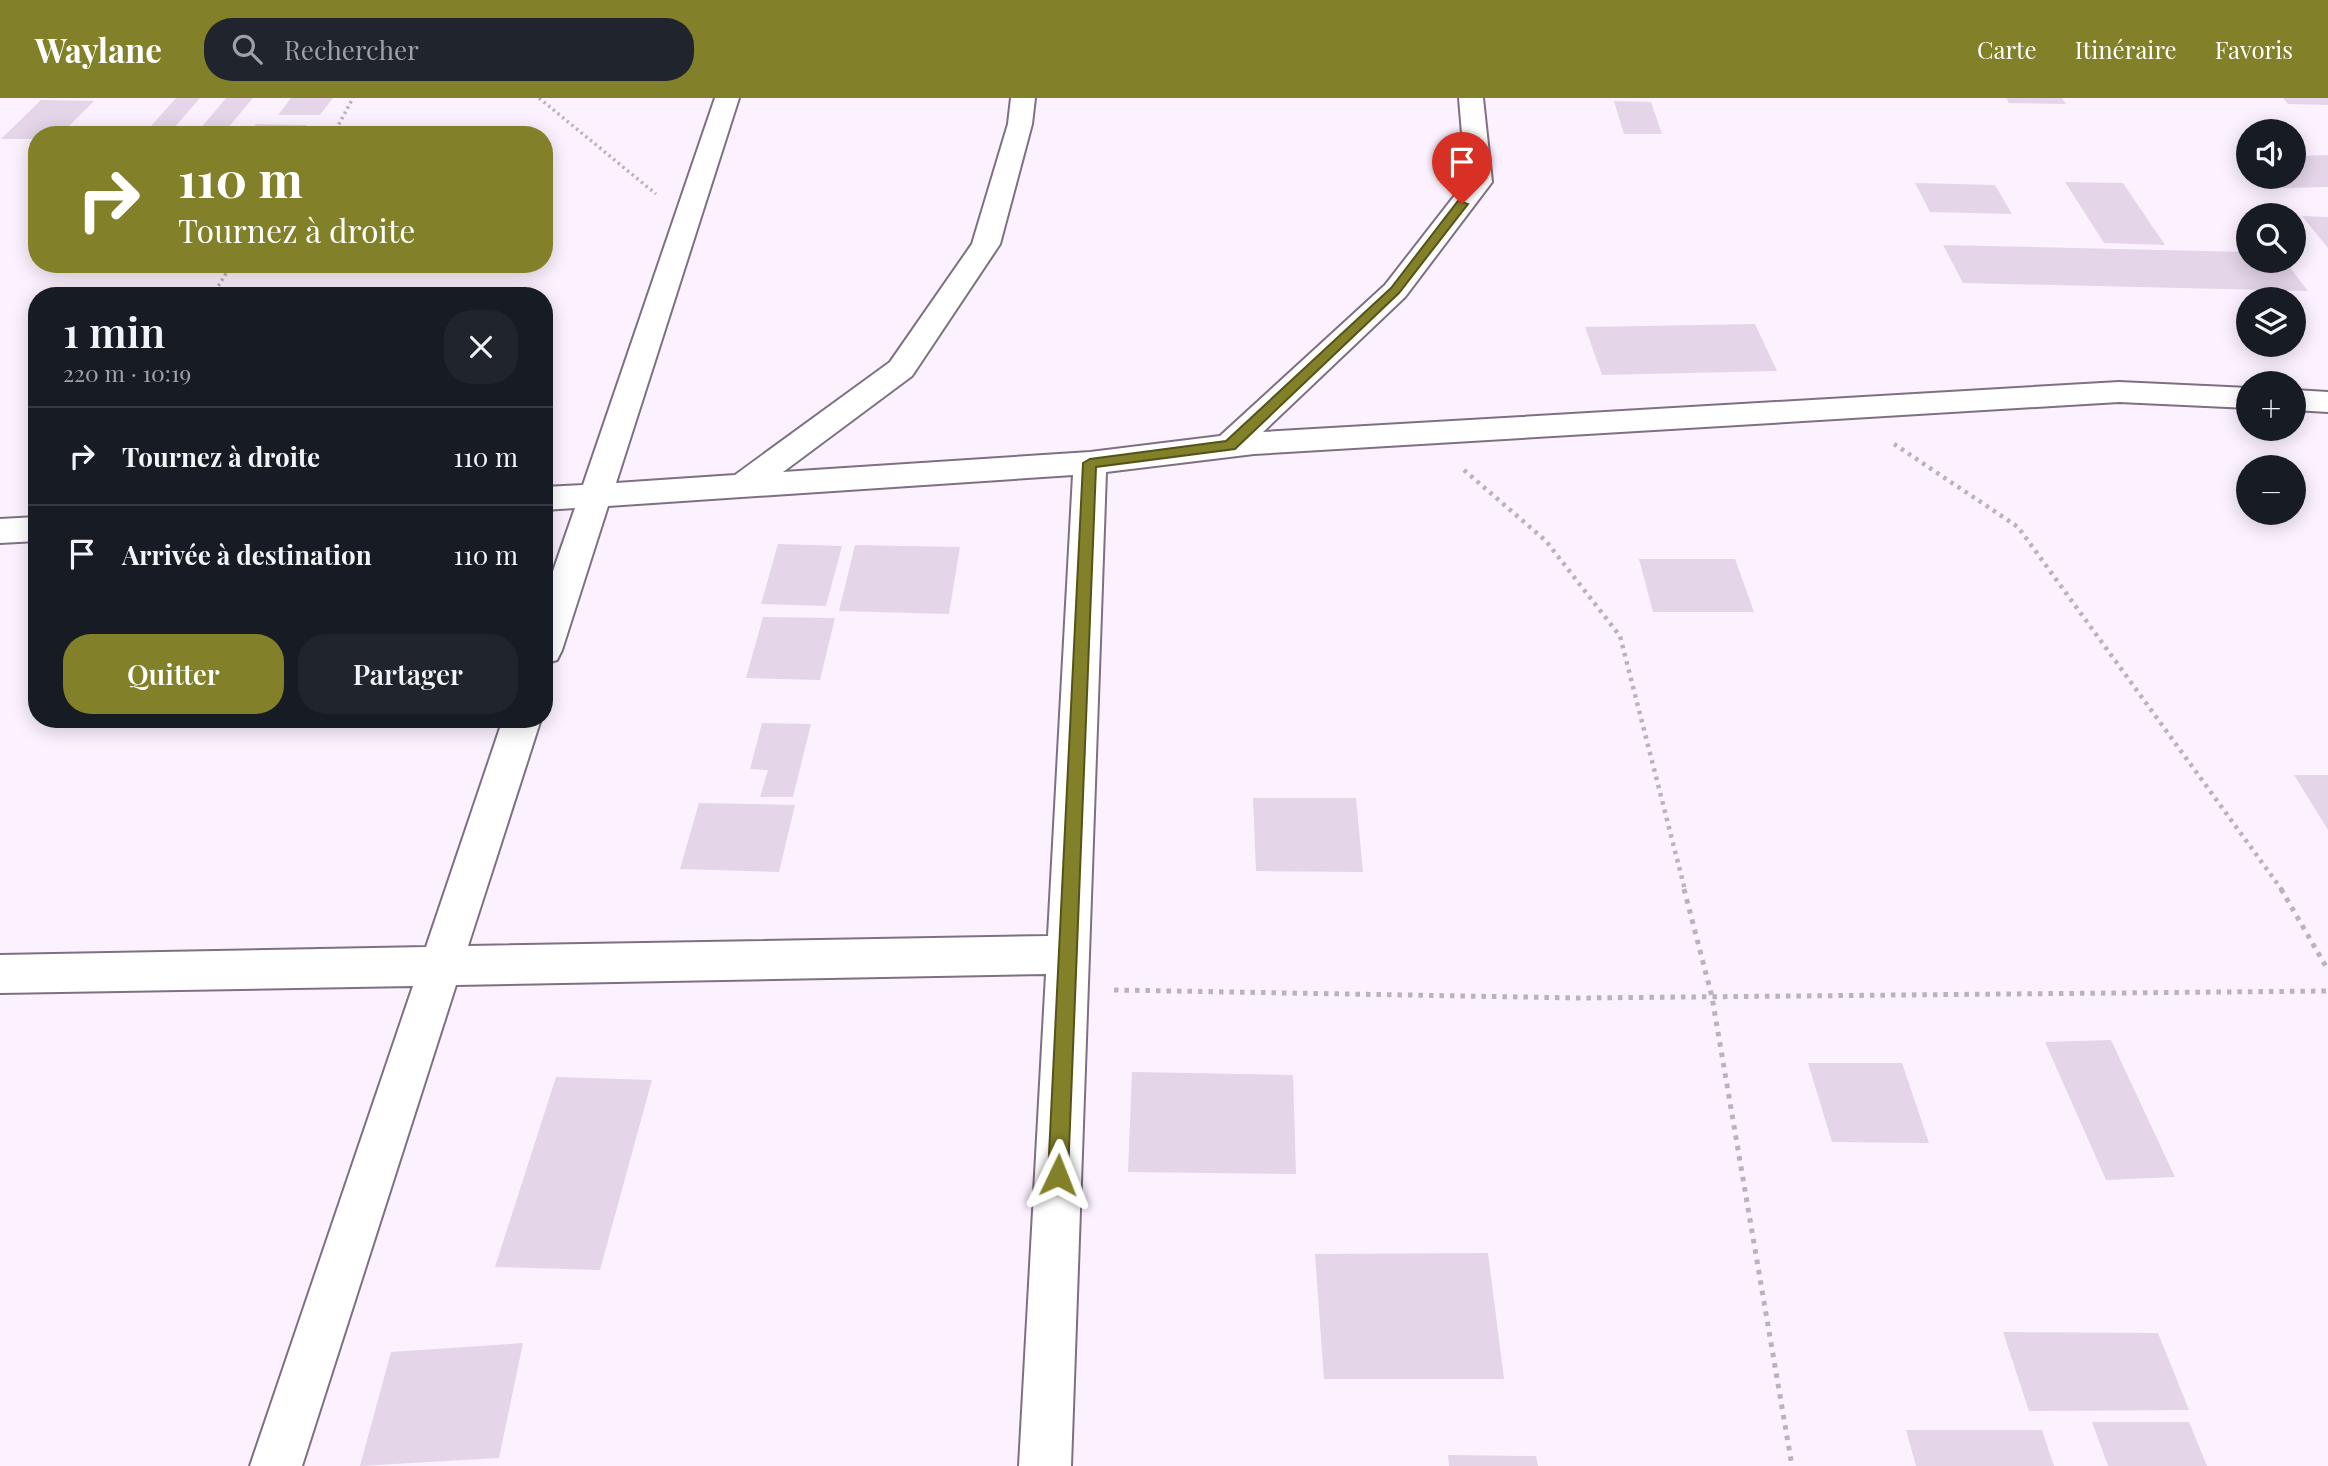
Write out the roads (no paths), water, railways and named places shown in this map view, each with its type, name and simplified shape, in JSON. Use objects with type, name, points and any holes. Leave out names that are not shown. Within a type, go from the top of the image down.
[{"type":"street","points":[[553,623],[727,98]]},
{"type":"street","points":[[742,486],[901,369],[986,244],[1020,124],[1023,98]]},
{"type":"street","points":[[1230,445],[1395,291],[1479,182],[1471,98]]},
{"type":"street","points":[[553,498],[1090,463],[1230,445],[1421,433],[2119,392],[2236,397]]},
{"type":"street","points":[[2306,401],[2328,402]]},
{"type":"street","points":[[1045,1466],[1090,463]]},
{"type":"street","points":[[0,531],[28,529]]},
{"type":"street","points":[[276,1466],[519,728]]},
{"type":"street","points":[[0,974],[440,966],[1067,972]]}]
